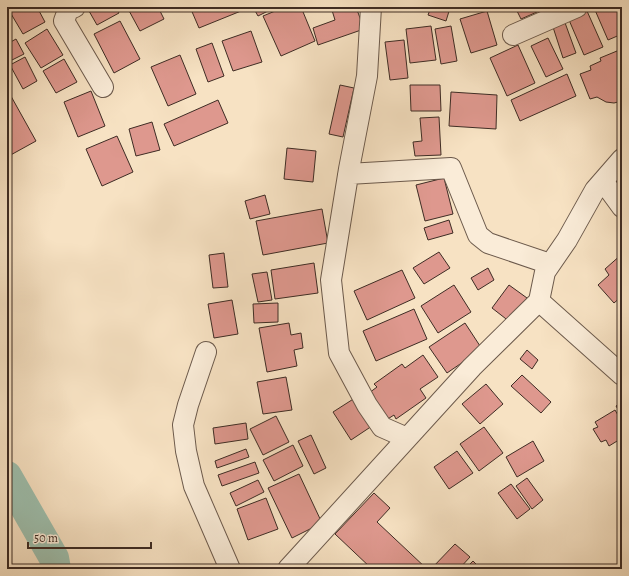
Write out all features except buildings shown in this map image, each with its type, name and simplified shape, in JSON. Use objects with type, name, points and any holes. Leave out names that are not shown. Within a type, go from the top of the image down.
[{"type":"street","points":[[75,7],[68,10],[64,21],[104,87]]},
{"type":"street","points":[[371,7],[367,76],[348,174],[331,280],[339,353],[367,405],[382,427],[407,438]]},
{"type":"street","points":[[513,35],[577,7]]},
{"type":"street","points":[[288,569],[472,367],[539,302],[545,272],[567,240],[595,190],[622,159]]},
{"type":"street","points":[[348,174],[451,168],[478,235],[488,243],[550,264]]},
{"type":"street","points":[[603,181],[622,207]]},
{"type":"street","points":[[539,302],[622,376]]},
{"type":"street","points":[[206,352],[188,405],[183,425],[186,451],[194,486],[230,569]]},
{"type":"waterway","points":[[7,476],[54,558],[56,569]]}]
